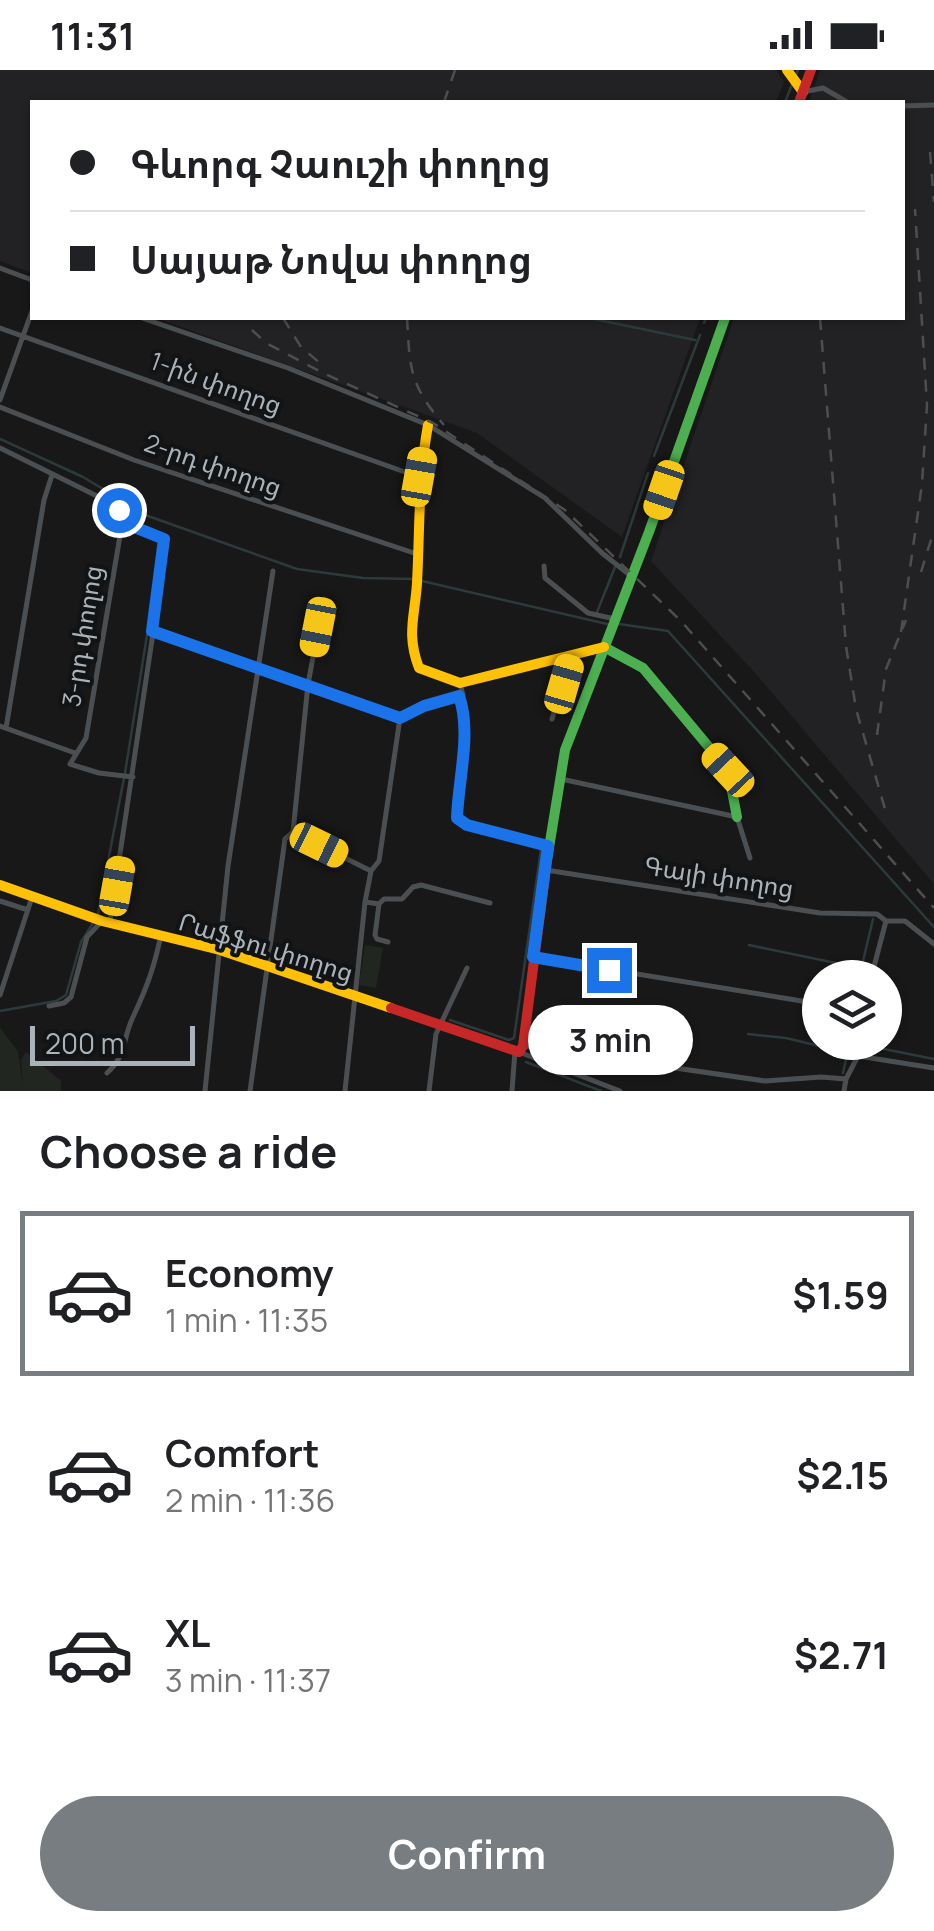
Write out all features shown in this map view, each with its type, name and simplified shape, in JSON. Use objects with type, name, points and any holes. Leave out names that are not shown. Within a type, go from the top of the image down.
[{"type":"main road","points":[[796,85],[811,70]]},
{"type":"main road","points":[[520,1050],[565,750],[724,320]]},
{"type":"main road","points":[[428,425],[419,477],[417,582],[411,624],[414,661],[424,672],[460,690],[604,647],[643,668],[728,770],[738,816]]},
{"type":"main road","name":"Րաֆֆու փողոց","points":[[0,885],[106,922],[220,950],[520,1050]]},
{"type":"street","points":[[796,85],[823,88],[844,100]]},
{"type":"street","points":[[905,106],[934,106]]},
{"type":"street","points":[[0,268],[30,279]]},
{"type":"street","points":[[0,404],[30,317]]},
{"type":"street","points":[[148,320],[288,368],[428,425],[545,498],[602,554],[631,576]]},
{"type":"street","name":"1-ին փողոց","points":[[0,328],[419,477]]},
{"type":"street","name":"2-րդ փողոց","points":[[0,404],[134,460],[417,554]]},
{"type":"street","points":[[0,448],[112,504],[122,522],[164,539],[134,777],[106,922],[87,937],[71,997],[50,1006]]},
{"type":"street","points":[[52,474],[3,727],[75,752],[70,764],[99,773],[134,777]]},
{"type":"street","name":"3-րդ փողոց","points":[[75,752],[82,749],[86,738],[122,522]]},
{"type":"street","points":[[544,566],[544,578],[588,613],[615,619]]},
{"type":"street","points":[[205,1091],[228,866],[256,666],[274,571]]},
{"type":"street","points":[[250,1091],[286,839],[293,832],[308,684],[324,598]]},
{"type":"street","points":[[152,631],[400,718],[460,690],[463,749],[457,818],[467,825],[548,846]]},
{"type":"street","points":[[552,719],[572,656]]},
{"type":"street","points":[[346,1091],[365,902],[371,871],[379,862],[400,718]]},
{"type":"street","points":[[558,778],[738,816],[750,858]]},
{"type":"street","points":[[293,832],[371,871]]},
{"type":"street","name":"Գայի փողոց","points":[[545,870],[820,913],[877,914],[886,921],[905,921],[934,944]]},
{"type":"street","points":[[388,942],[375,935],[379,904],[384,899],[402,899],[413,886],[490,903]]},
{"type":"street","points":[[0,995],[4,973],[32,897]]},
{"type":"street","points":[[0,901],[28,910]]},
{"type":"street","points":[[365,902],[379,904]]},
{"type":"street","points":[[876,960],[886,921]]},
{"type":"street","points":[[107,1073],[120,1061],[132,1018],[146,994],[161,935]]},
{"type":"street","points":[[533,957],[802,1001]]},
{"type":"street","points":[[429,1091],[440,1026],[467,968]]},
{"type":"street","points":[[512,1091],[520,1050],[766,1081],[821,1076],[846,1080]]},
{"type":"street","name":"Րաֆֆու փողոց","points":[[520,1050],[600,1088],[620,1091]]},
{"type":"street","points":[[844,1091],[856,1060]]},
{"type":"street","points":[[883,1060],[934,1068]]},
{"type":"shaded area","points":[[0,70],[776,70],[784,82],[777,100],[30,100],[30,272],[0,261]]},
{"type":"shaded area","points":[[820,70],[934,70],[934,884],[756,674],[651,561],[733,320],[905,320],[905,100],[810,100]]},
{"type":"shaded area","points":[[162,320],[699,320],[622,537],[477,433]]},
{"type":"shaded area","points":[[365,945],[383,948],[376,988],[359,985]]},
{"type":"shaded area","points":[[0,1028],[18,1051],[23,1087],[21,1059],[26,1052],[61,1081],[61,1091],[0,1091]]},
{"type":"waterway","points":[[786,100],[798,70]]},
{"type":"waterway","points":[[599,320],[695,340]]},
{"type":"waterway","points":[[654,456],[700,335]]},
{"type":"waterway","points":[[0,439],[83,477],[148,516],[297,569],[363,578],[414,579]]},
{"type":"waterway","points":[[620,557],[648,473]]},
{"type":"waterway","points":[[125,773],[162,541]]},
{"type":"waterway","points":[[597,612],[615,567]]},
{"type":"waterway","points":[[422,581],[607,624]]},
{"type":"waterway","points":[[619,624],[668,631],[934,927]]},
{"type":"waterway","points":[[98,914],[124,778]]},
{"type":"waterway","points":[[450,1020],[509,1040],[514,1038],[541,849]]},
{"type":"waterway","points":[[863,960],[873,919]]},
{"type":"waterway","points":[[0,1011],[56,1001],[66,995],[81,942],[93,923]]},
{"type":"waterway","points":[[749,945],[821,960]]},
{"type":"waterway","points":[[748,1034],[802,1042]]},
{"type":"waterway","points":[[902,1053],[934,1059]]},
{"type":"waterway","points":[[843,1073],[846,1060]]},
{"type":"waterway","points":[[526,1062],[601,1091]]},
{"type":"railway","points":[[445,100],[455,70]]},
{"type":"railway","points":[[930,152],[934,202]]},
{"type":"railway","points":[[901,632],[922,484],[927,405],[915,209]]},
{"type":"railway","points":[[284,320],[301,347],[320,363]]},
{"type":"railway","points":[[407,320],[413,375],[444,425]]},
{"type":"railway","points":[[820,320],[846,646],[856,709],[885,809]]},
{"type":"railway","points":[[252,330],[266,343],[323,373],[433,423],[565,510],[681,621],[934,908]]},
{"type":"railway","points":[[921,572],[934,530]]},
{"type":"railway","points":[[877,735],[886,669],[906,620]]},
{"type":"traffic: fast","points":[[547,860],[565,750],[649,532],[724,320]]},
{"type":"traffic: fast","points":[[604,647],[643,668],[728,770],[737,817]]},
{"type":"traffic: slow","points":[[787,70],[803,92]]},
{"type":"traffic: slow","points":[[428,425],[412,625],[419,668],[460,683],[604,647]]},
{"type":"traffic: slow","points":[[0,885],[102,921],[220,950],[391,1008]]},
{"type":"traffic: jam","points":[[800,100],[811,70]]},
{"type":"traffic: jam","points":[[391,1008],[519,1052],[523,1046],[547,860]]},
{"type":"route","points":[[119,510],[122,522],[164,539],[166,546],[152,631],[400,718],[459,696],[463,706],[463,749],[457,818],[467,825],[548,846],[533,957],[609,970]]}]
